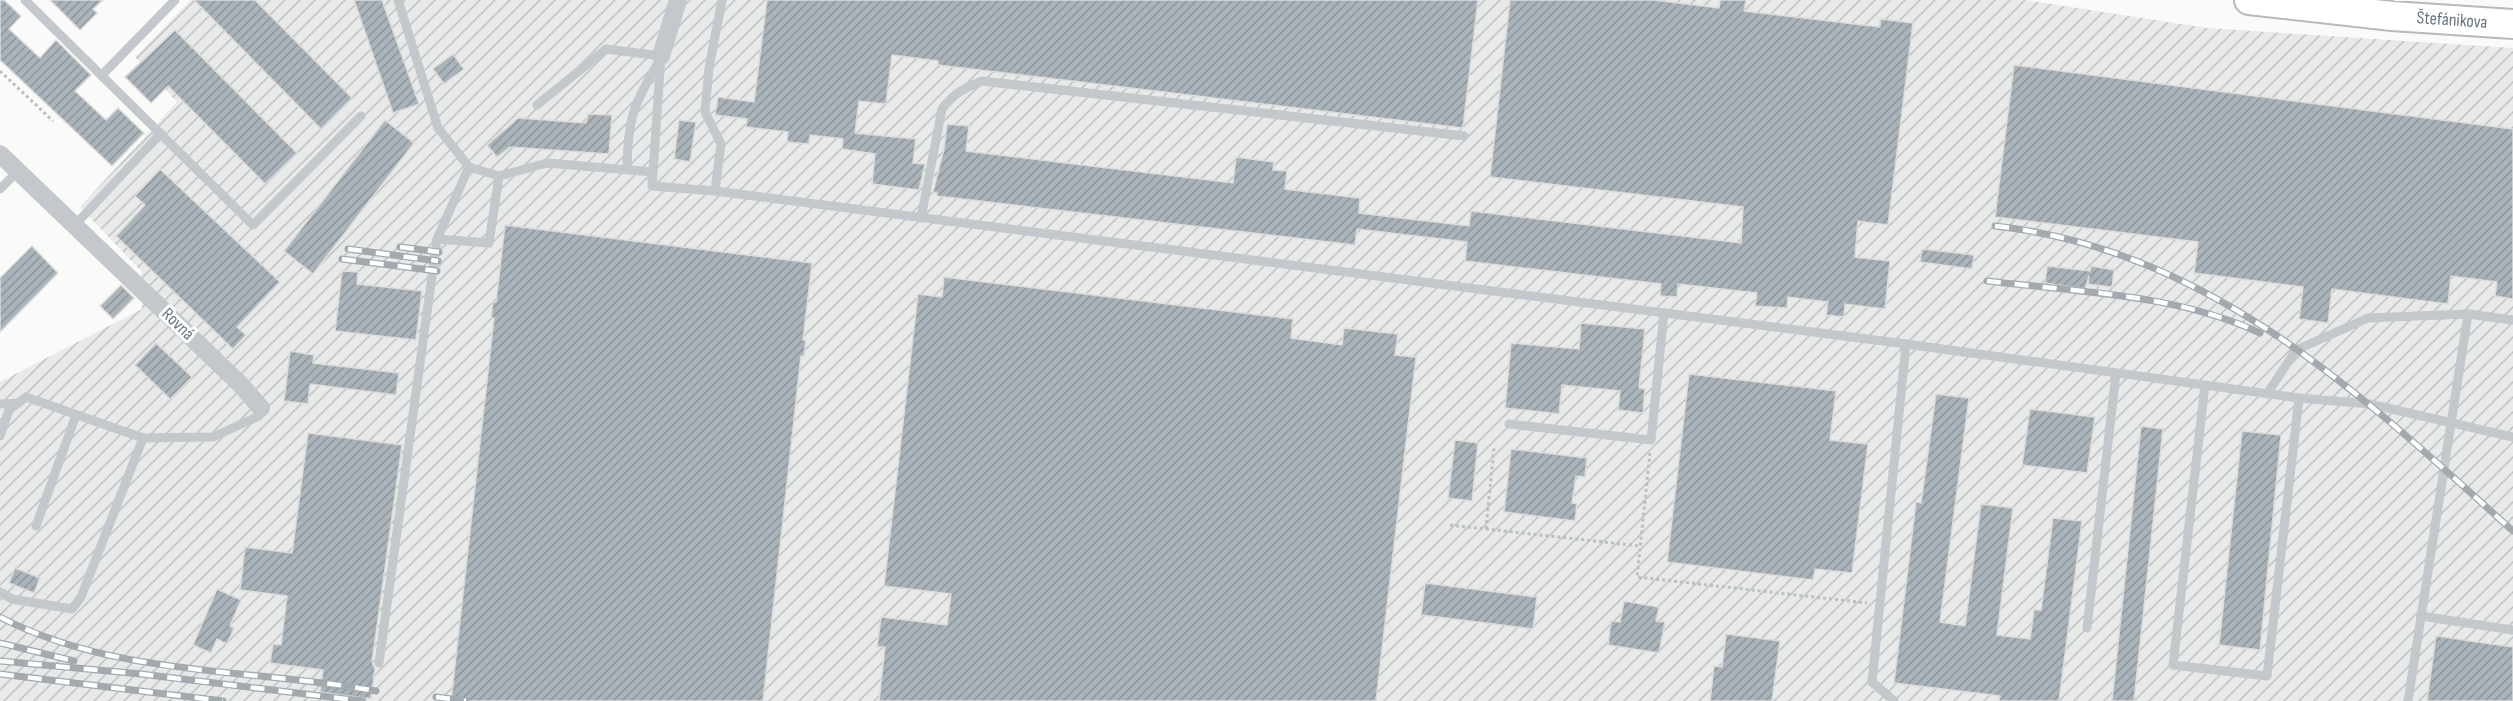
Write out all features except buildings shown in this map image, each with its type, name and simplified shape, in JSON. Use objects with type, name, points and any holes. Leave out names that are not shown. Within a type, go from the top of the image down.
[{"type":"main road","name":"Štefánikova","points":[[2249,0],[2392,16],[2513,24]]},
{"type":"street","points":[[661,56],[678,0]]},
{"type":"street","name":"Rovná","points":[[0,154],[261,408]]},
{"type":"lane","points":[[26,0],[253,225],[361,116]]},
{"type":"lane","points":[[102,75],[175,0]]},
{"type":"lane","points":[[398,0],[438,128],[469,167],[499,176],[547,164],[653,172]]},
{"type":"lane","points":[[715,191],[721,144],[705,112],[722,0]]},
{"type":"lane","points":[[537,105],[606,50],[661,56]]},
{"type":"lane","points":[[627,169],[628,131],[635,103],[661,56]]},
{"type":"lane","points":[[661,56],[652,186],[715,191],[1906,344],[2267,394],[2370,404],[2513,436]]},
{"type":"lane","points":[[921,218],[942,109],[949,99],[961,89],[982,81],[1464,136]]},
{"type":"lane","points":[[75,225],[161,133]]},
{"type":"lane","points":[[379,663],[437,239],[469,167]]},
{"type":"lane","points":[[0,189],[18,171]]},
{"type":"lane","points":[[437,239],[489,243],[499,176]]},
{"type":"lane","points":[[1509,424],[1652,440],[1664,313]]},
{"type":"lane","points":[[2408,701],[2468,314]]},
{"type":"lane","points":[[2267,394],[2296,350],[2368,318],[2468,314],[2513,320]]},
{"type":"lane","points":[[1894,701],[1872,682],[1906,344]]},
{"type":"lane","points":[[2087,628],[2116,373]]},
{"type":"lane","points":[[2205,385],[2173,665],[2267,676],[2299,398]]},
{"type":"lane","name":"Rovná","points":[[18,403],[26,397],[143,438],[213,437],[259,416],[261,408]]},
{"type":"lane","points":[[0,404],[18,403]]},
{"type":"lane","points":[[0,436],[9,410],[18,403]]},
{"type":"lane","points":[[36,526],[76,415]]},
{"type":"lane","points":[[0,592],[12,598],[72,609],[81,597],[143,438]]},
{"type":"lane","points":[[2421,616],[2513,630]]},
{"type":"path","points":[[0,71],[53,121]]},
{"type":"path","points":[[1652,440],[1636,577],[1880,605]]},
{"type":"path","points":[[1486,529],[1494,448]]},
{"type":"path","points":[[1450,525],[1640,546]]},
{"type":"shaded area","points":[[191,0],[2025,0],[2207,28],[2513,48],[2513,701],[0,701],[0,382],[142,309],[141,271],[80,207],[177,102],[135,57]]},
{"type":"railway","points":[[1995,226],[2072,240],[2145,264],[2213,297],[2277,336],[2338,380],[2398,428],[2513,531]]},
{"type":"railway","points":[[400,247],[439,252]]},
{"type":"railway","points":[[348,249],[438,261]]},
{"type":"railway","points":[[342,259],[437,271]]},
{"type":"railway","points":[[1987,281],[2161,302],[2228,320],[2260,333]]},
{"type":"railway","points":[[0,617],[44,636],[90,651],[137,661],[376,691]]},
{"type":"railway","points":[[0,643],[74,661]]},
{"type":"railway","points":[[0,661],[141,674],[362,701]]},
{"type":"railway","points":[[0,674],[223,701]]},
{"type":"railway","points":[[436,697],[466,701]]}]
